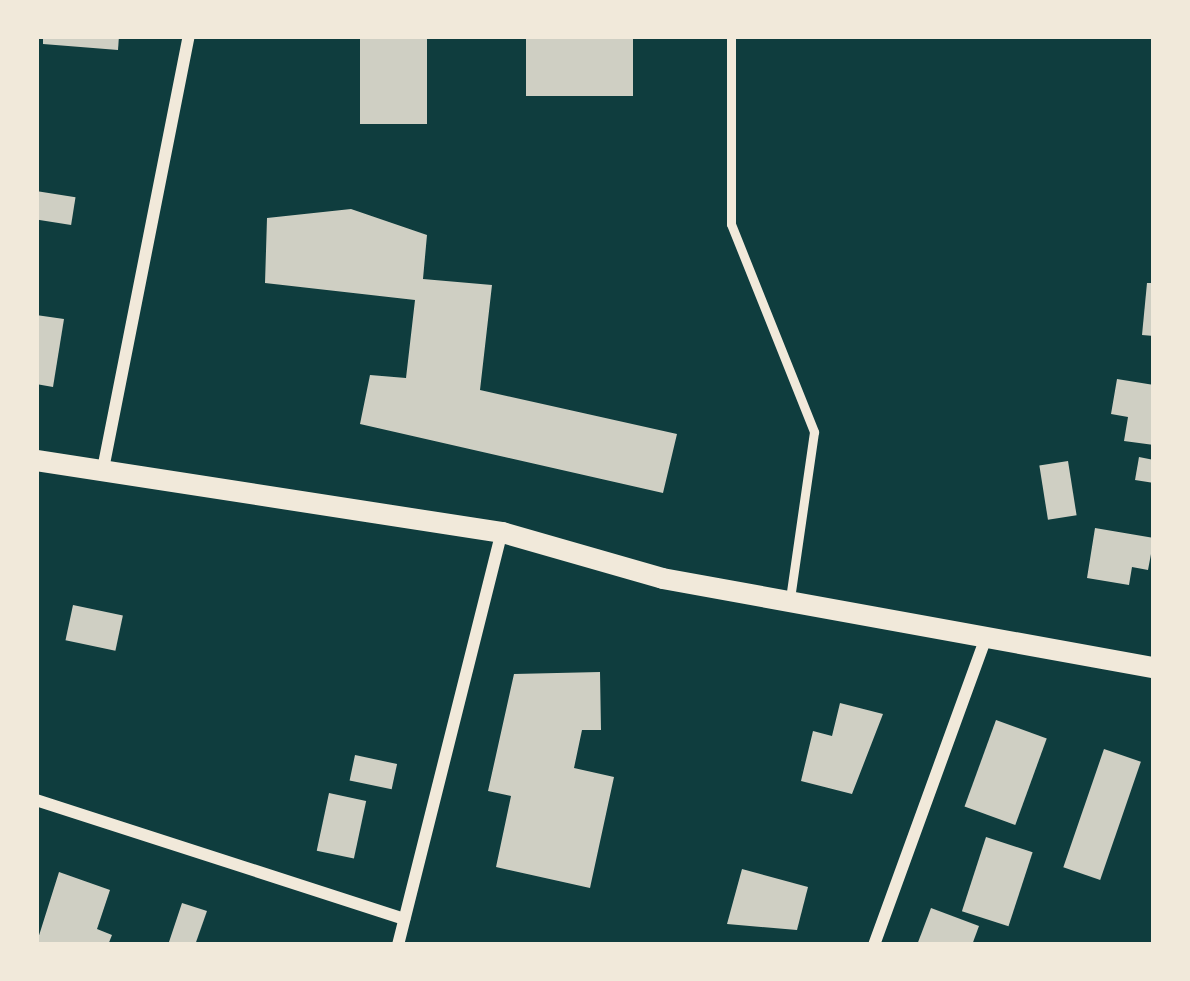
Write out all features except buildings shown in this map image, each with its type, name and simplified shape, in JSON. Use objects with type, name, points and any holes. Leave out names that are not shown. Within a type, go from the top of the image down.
[{"type":"street","points":[[104,469],[189,36]]},
{"type":"street","points":[[36,460],[502,532],[985,640],[1154,667]]},
{"type":"street","points":[[398,945],[502,532]]},
{"type":"street","points":[[874,945],[985,640]]},
{"type":"street","points":[[36,800],[404,919]]},
{"type":"lane","points":[[731,36],[731,224],[814,432],[790,599]]}]
